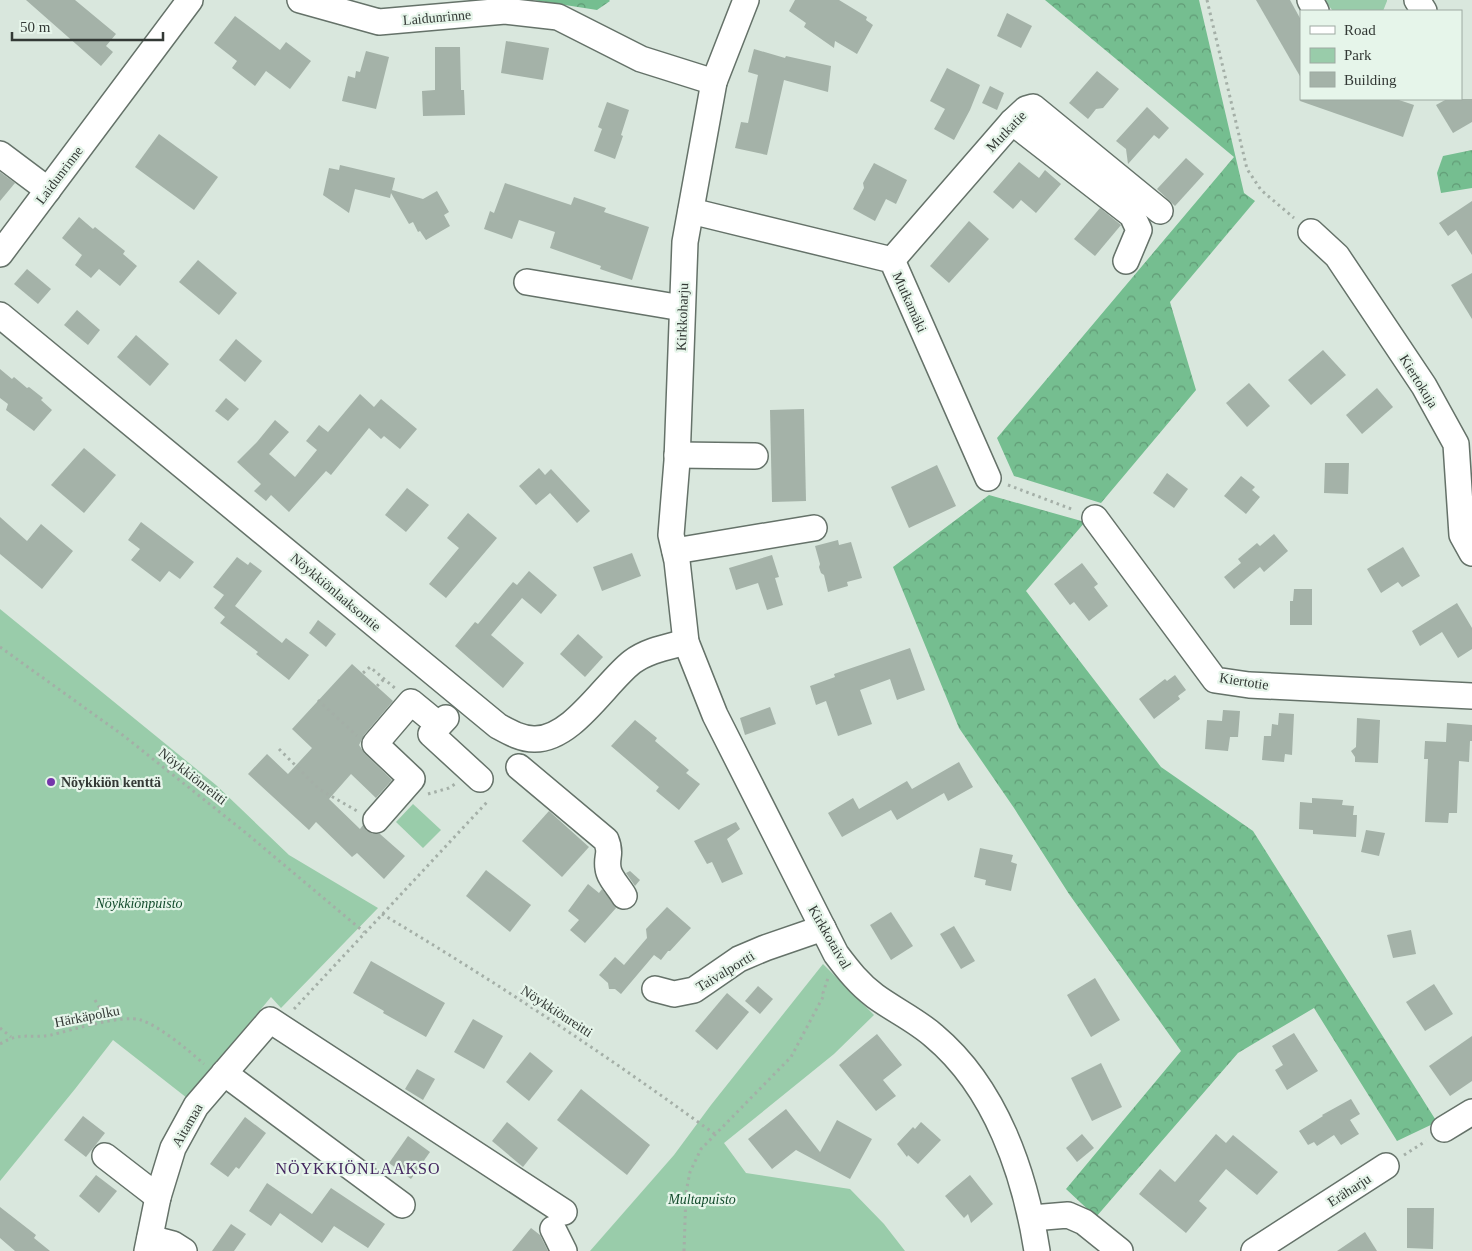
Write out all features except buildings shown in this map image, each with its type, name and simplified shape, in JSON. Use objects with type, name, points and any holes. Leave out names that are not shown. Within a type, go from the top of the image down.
[{"type":"street","name":"Laidunrinne","points":[[2,248],[48,190],[190,0]]},
{"type":"street","name":"Laidunrinne","points":[[300,0],[378,22],[505,11],[558,17],[641,59],[714,82]]},
{"type":"street","name":"Kirkkoharju","points":[[686,642],[675,551],[671,535],[677,455],[685,242],[714,82],[746,0]]},
{"type":"street","name":"Mutkatie","points":[[892,260],[1026,108],[1033,107],[1160,212]]},
{"type":"street","points":[[1012,122],[1132,215],[1140,230],[1126,261]]},
{"type":"street","points":[[0,154],[48,190]]},
{"type":"street","name":"Mutkamäki","points":[[691,211],[892,260],[988,478]]},
{"type":"street","name":"Kiertokuja","points":[[1312,232],[1336,256],[1424,386],[1456,444],[1462,535],[1472,553]]},
{"type":"street","points":[[527,282],[682,308]]},
{"type":"street","name":"Nöykkiönlaaksontie","points":[[0,315],[498,726],[515,735],[534,739],[549,736],[562,730],[574,721],[632,662],[645,653],[686,642]]},
{"type":"street","points":[[677,455],[755,456]]},
{"type":"street","name":"Kiertotie","points":[[1095,518],[1215,680],[1249,685],[1472,696]]},
{"type":"street","points":[[675,551],[814,528]]},
{"type":"street","name":"Kirkkotaival","points":[[686,642],[715,715],[836,954],[854,978],[875,996],[935,1036],[972,1078],[989,1105],[1010,1146],[1032,1218],[1037,1251]]},
{"type":"street","points":[[464,697],[430,734],[481,782]]},
{"type":"street","points":[[376,820],[412,779],[375,744],[411,702],[439,725]]},
{"type":"street","points":[[519,767],[606,840],[610,850],[607,865],[609,874],[624,896]]},
{"type":"street","name":"Taivalportti","points":[[655,990],[674,994],[694,990],[739,959],[823,928]]},
{"type":"street","points":[[270,1020],[559,1221],[564,1251]]},
{"type":"street","name":"Aitamaa","points":[[148,1245],[158,1197],[173,1148],[196,1106],[270,1020]]},
{"type":"street","points":[[222,1076],[402,1204]]},
{"type":"street","points":[[1444,1129],[1472,1112]]},
{"type":"street","points":[[105,1156],[158,1197]]},
{"type":"street","name":"Eräharju","points":[[1254,1251],[1386,1166]]},
{"type":"street","points":[[1032,1218],[1068,1215],[1084,1222],[1120,1251]]},
{"type":"street","points":[[148,1245],[173,1244],[184,1251]]},
{"type":"path","points":[[1207,0],[1247,169],[1261,190],[1312,232]]},
{"type":"path","points":[[988,478],[1095,518]]},
{"type":"path","name":"Nöykkiönreitti","points":[[0,647],[124,736],[246,833],[364,932]]},
{"type":"path","points":[[363,673],[370,666],[411,702]]},
{"type":"path","points":[[376,686],[384,679]]},
{"type":"path","points":[[318,700],[359,738],[375,744]]},
{"type":"path","points":[[279,749],[319,789],[345,805],[376,820]]},
{"type":"path","points":[[270,1020],[287,1017],[382,914],[481,782]]},
{"type":"path","points":[[399,794],[407,802],[449,788],[481,782]]},
{"type":"path","name":"Nöykkiönreitti","points":[[382,914],[451,955],[600,1052],[716,1135]]},
{"type":"path","points":[[684,1251],[686,1192],[690,1172],[701,1149],[791,1057],[824,995],[823,993],[836,954]]},
{"type":"path","points":[[95,1000],[108,1022]]},
{"type":"path","name":"Härkäpolku","points":[[0,1044],[11,1037],[49,1035],[108,1022],[140,1020],[182,1045],[222,1076]]},
{"type":"path","points":[[0,1028],[11,1037]]},
{"type":"path","name":"Eräharju","points":[[1386,1166],[1444,1129]]},
{"type":"green space","points":[[533,0],[609,0],[610,1],[597,10]]},
{"type":"green space","points":[[1045,0],[1199,0],[1244,193],[1255,201],[1170,302],[1196,390],[1101,503],[1014,476],[997,438],[1234,157]]},
{"type":"green space","points":[[1324,0],[1387,0],[1383,10],[1332,10]]},
{"type":"green space","points":[[1472,150],[1472,188],[1441,193],[1437,173],[1443,156]]},
{"type":"green space","points":[[989,495],[1085,522],[1026,591],[1161,767],[1253,831],[1437,1122],[1397,1141],[1314,1008],[1238,1053],[1096,1217],[1066,1189],[1181,1051],[1069,894],[1014,808],[959,728],[893,567]]},
{"type":"green space","name":"Nöykkiönpuisto","points":[[0,609],[216,785],[289,855],[378,908],[281,1008],[271,997],[187,1098],[113,1040],[0,1181]]},
{"type":"green space","points":[[413,804],[441,830],[423,848],[396,822]]},
{"type":"green space","name":"Multapuisto","points":[[823,964],[874,1015],[834,1054],[724,1143],[746,1173],[850,1189],[884,1224],[905,1251],[590,1251],[674,1155],[711,1105]]},
{"type":"place","name":"Nöykkiön kenttä","points":[[51,782]]},
{"type":"district","name":"NÖYKKIÖNLAAKSO","points":[[358,1168]]}]
